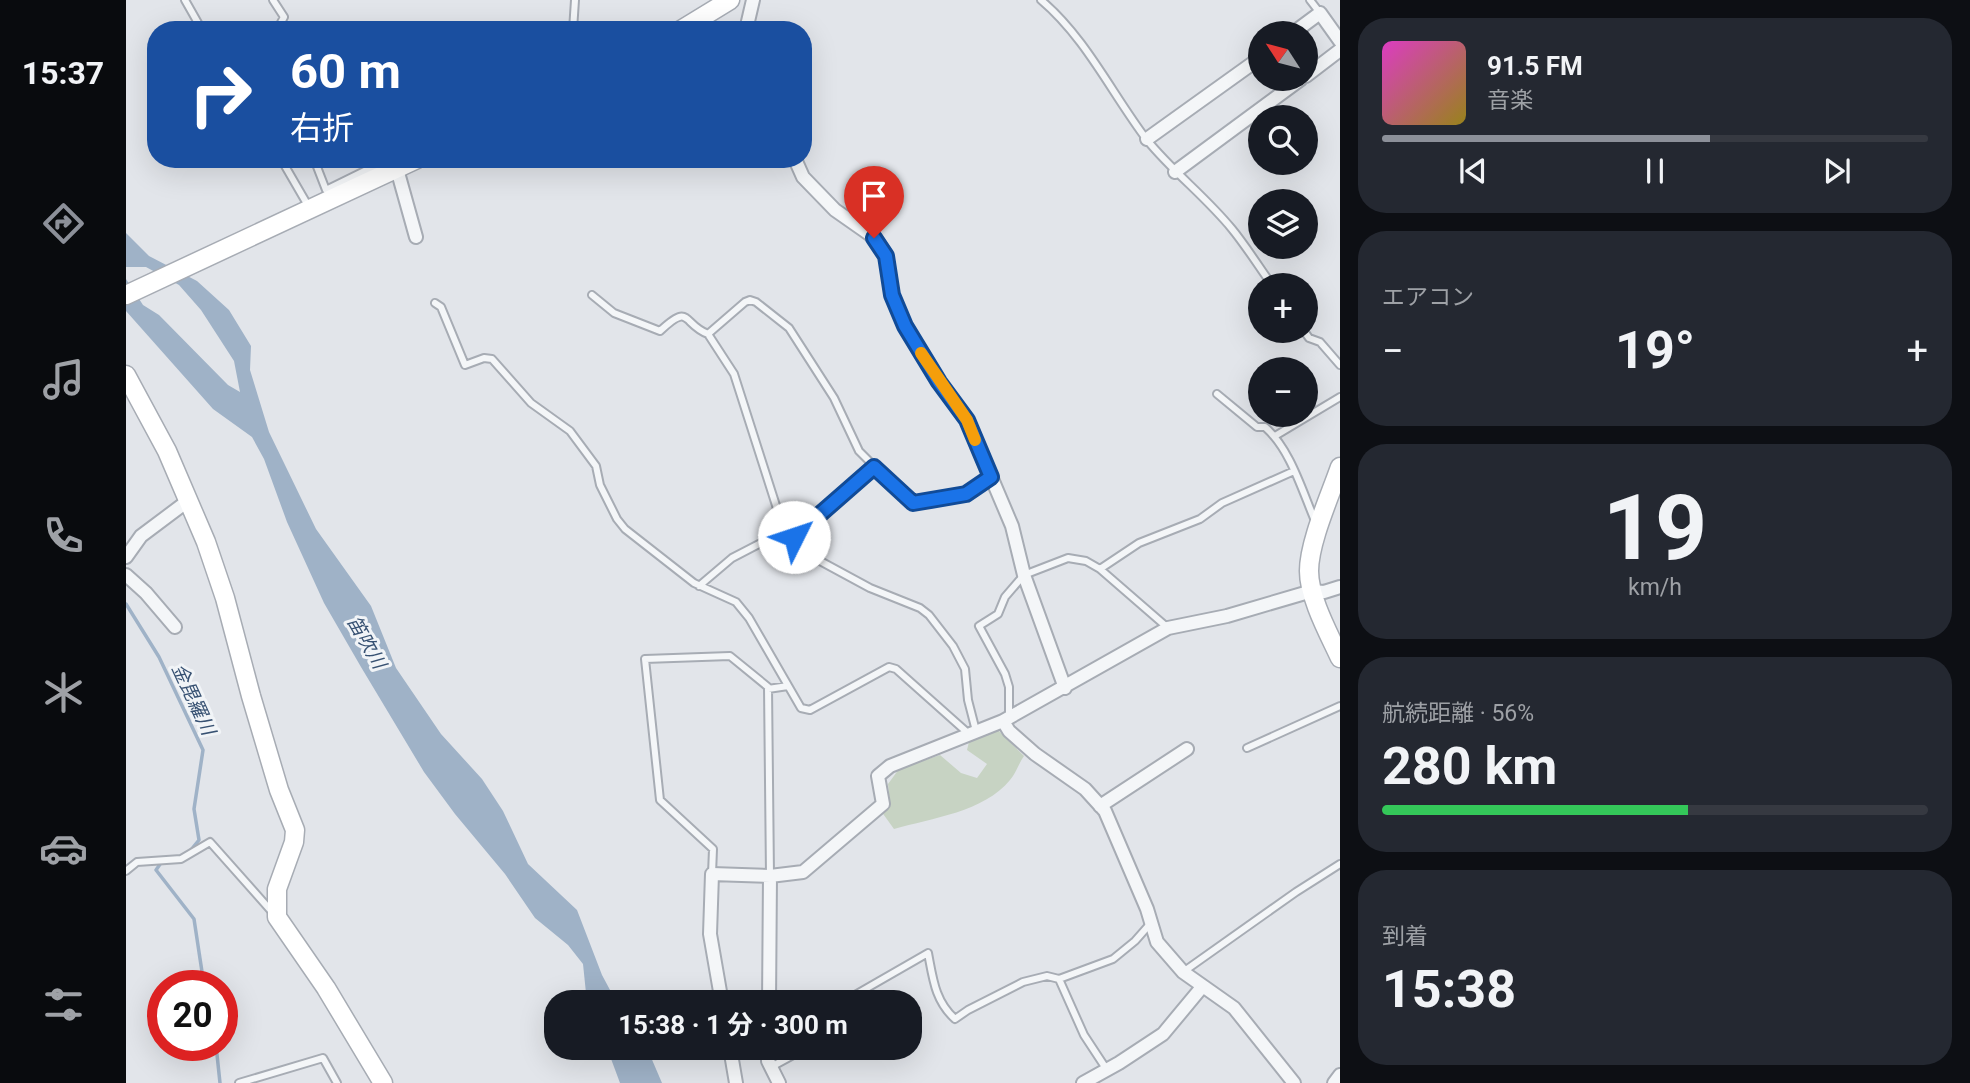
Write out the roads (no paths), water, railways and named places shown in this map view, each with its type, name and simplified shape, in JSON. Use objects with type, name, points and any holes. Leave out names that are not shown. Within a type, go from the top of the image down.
[{"type":"street","points":[[696,21],[730,0]]},
{"type":"street","points":[[748,21],[753,0]]},
{"type":"street","points":[[1309,21],[1320,13],[1340,41]]},
{"type":"street","points":[[1318,66],[1340,50]]},
{"type":"street","points":[[1147,139],[1248,67]]},
{"type":"street","points":[[1175,172],[1285,91]]},
{"type":"street","points":[[126,295],[311,210],[386,168]]},
{"type":"street","points":[[394,168],[416,237]]},
{"type":"street","points":[[799,168],[803,177],[835,210],[874,238],[886,256],[892,295],[905,326],[939,382],[967,420],[1012,526],[1024,575],[1065,688]]},
{"type":"street","points":[[126,375],[167,451],[189,500],[225,598],[266,747],[295,830],[294,842],[277,889],[277,917],[326,988],[383,1083]]},
{"type":"street","points":[[1340,467],[1312,551],[1309,572],[1312,591],[1340,658]]},
{"type":"street","points":[[126,557],[141,536],[189,500]]},
{"type":"street","points":[[128,580],[175,627]]},
{"type":"street","points":[[720,990],[710,934],[712,874],[770,876],[803,872],[883,804],[877,782],[881,771],[1006,719],[1168,628],[1227,616],[1312,591],[1324,592],[1340,587]]},
{"type":"street","points":[[1006,719],[1009,731],[1035,754],[1084,789],[1105,811],[1157,942],[1183,972],[1234,1008],[1294,1083]]},
{"type":"street","points":[[1100,806],[1187,749]]},
{"type":"street","points":[[769,990],[770,876]]},
{"type":"street","points":[[1083,1083],[1103,1076],[1163,1034],[1202,987]]},
{"type":"street","points":[[732,1060],[736,1083]]},
{"type":"street","points":[[768,1060],[779,1083]]},
{"type":"street","points":[[1334,1083],[1340,1075]]},
{"type":"lane","points":[[185,0],[197,21]]},
{"type":"lane","points":[[273,0],[285,17],[283,21]]},
{"type":"lane","points":[[574,21],[575,0]]},
{"type":"lane","points":[[1041,0],[1055,12],[1074,36],[1147,139],[1175,172],[1232,229],[1263,273]]},
{"type":"lane","points":[[1310,0],[1320,13]]},
{"type":"lane","points":[[286,168],[311,210]]},
{"type":"lane","points":[[317,168],[326,190],[383,168]]},
{"type":"lane","points":[[592,295],[614,313],[660,331],[674,317],[680,316],[688,318],[698,329],[708,334],[734,374],[779,518],[786,530],[791,532],[809,555],[870,589],[920,608],[929,615],[953,646],[965,669],[972,733]]},
{"type":"lane","points":[[708,334],[750,300],[784,323],[834,398],[859,452],[913,503],[966,494],[991,477]]},
{"type":"lane","points":[[435,303],[441,307],[465,365],[484,358],[492,359],[531,403],[570,431],[596,466],[600,485],[625,529],[699,586],[736,602],[749,618],[801,708],[810,710],[888,667],[896,669],[972,733]]},
{"type":"lane","points":[[1318,341],[1340,365]]},
{"type":"lane","points":[[1217,394],[1257,427],[1265,427],[1275,436],[1294,471],[1319,530]]},
{"type":"lane","points":[[1275,436],[1340,397]]},
{"type":"lane","points":[[794,537],[874,467]]},
{"type":"lane","points":[[1100,569],[1139,543],[1200,519],[1222,503],[1294,471]]},
{"type":"lane","points":[[699,586],[732,558],[786,530]]},
{"type":"lane","points":[[1006,719],[1009,687],[1005,674],[979,626],[998,614],[1005,597],[1024,575],[1068,558],[1086,561],[1100,569],[1168,628]]},
{"type":"lane","points":[[712,874],[713,849],[660,800],[645,659],[730,656],[765,683],[768,689],[770,876]]},
{"type":"lane","points":[[768,689],[788,686]]},
{"type":"lane","points":[[1247,748],[1340,706]]},
{"type":"lane","points":[[126,871],[137,862],[181,859],[210,842],[277,917]]},
{"type":"lane","points":[[1183,972],[1340,864]]},
{"type":"lane","points":[[864,990],[928,953],[935,992],[945,1010],[955,1019],[1023,982],[1047,976],[1059,979],[1113,960],[1135,941],[1151,922]]},
{"type":"lane","points":[[1059,979],[1103,1076]]},
{"type":"lane","points":[[239,1083],[323,1058],[337,1083]]},
{"type":"lane","points":[[771,1067],[784,1060]]},
{"type":"water","name":"笛吹川","points":[[126,233],[149,256],[197,281],[229,310],[251,346],[250,370],[269,432],[316,529],[371,606],[396,668],[441,734],[482,779],[503,811],[528,864],[577,910],[610,990],[586,990],[583,964],[568,945],[535,918],[505,874],[424,772],[324,603],[287,522],[264,459],[252,437],[213,409],[126,311],[126,279],[143,305],[159,315],[228,385],[240,392],[234,361],[201,310],[179,285],[146,267],[126,267]]},
{"type":"water","points":[[611,1060],[652,1060],[662,1083],[620,1083]]},
{"type":"waterway","name":"金毘羅川","points":[[126,604],[159,657],[203,750],[194,809],[199,840],[190,851]]},
{"type":"waterway","name":"金毘羅川","points":[[163,860],[156,870],[194,919],[202,970]]},
{"type":"waterway","name":"金毘羅川","points":[[218,1061],[220,1083]]}]
